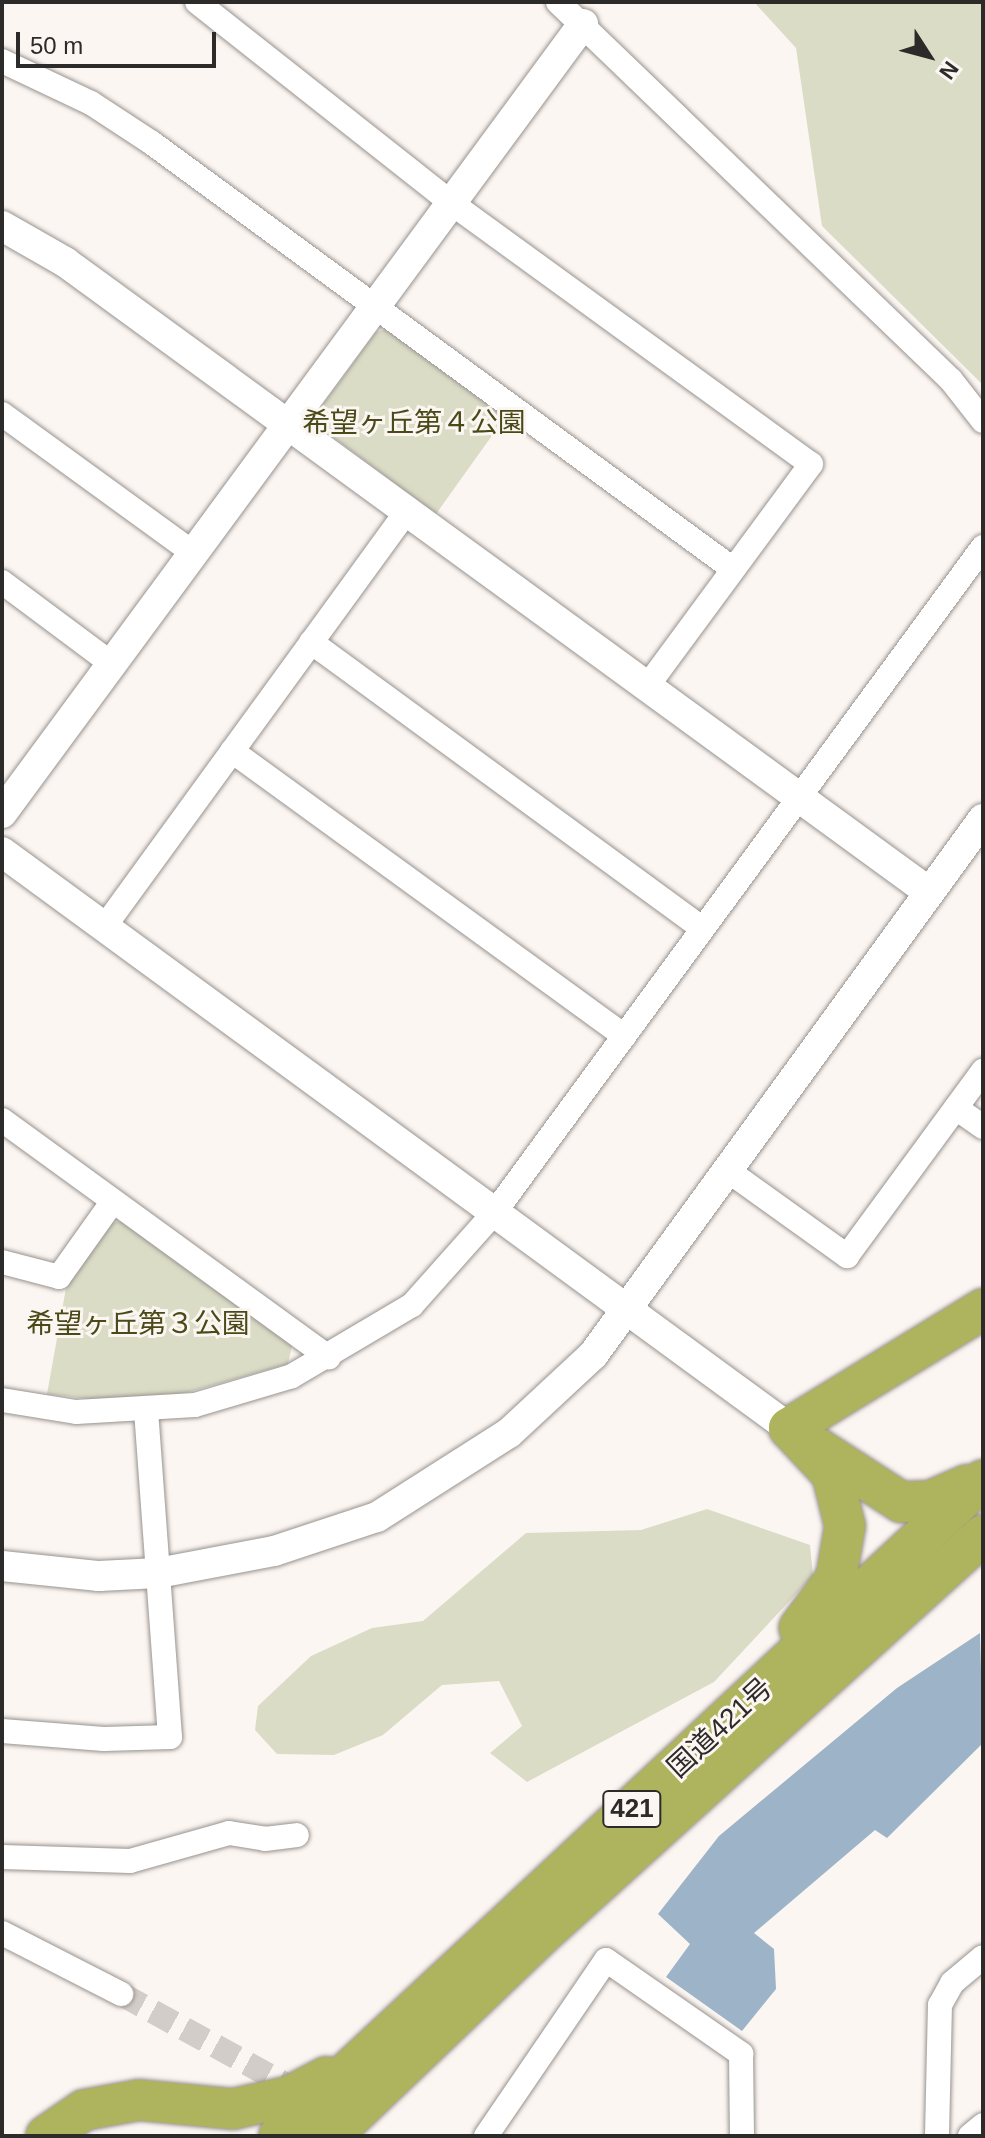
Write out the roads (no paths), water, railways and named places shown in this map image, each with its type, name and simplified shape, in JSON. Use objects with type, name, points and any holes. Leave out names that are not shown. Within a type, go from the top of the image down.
[{"type":"highway","points":[[789,1428],[983,1309]]},
{"type":"highway","points":[[789,1428],[901,1502],[930,1501],[983,1479]]},
{"type":"highway","points":[[682,1764],[737,1692],[824,1598],[841,1561],[845,1526],[839,1491],[821,1459],[789,1428]]},
{"type":"highway","name":"国道421号","points":[[279,2136],[682,1764],[983,1479]]},
{"type":"highway","name":"国道421号","points":[[331,2136],[538,1938],[983,1535]]},
{"type":"highway","points":[[360,2136],[395,2101],[431,2043]]},
{"type":"highway","name":"421","points":[[46,2136],[84,2110],[139,2100],[233,2109],[290,2096],[364,2056]]},
{"type":"street","points":[[197,2],[450,202],[811,464],[648,685]]},
{"type":"street","points":[[558,2],[951,380],[983,421]]},
{"type":"street","points":[[2,813],[583,24]]},
{"type":"street","points":[[2,61],[118,120],[733,569]]},
{"type":"street","points":[[2,226],[65,262],[929,892]]},
{"type":"street","points":[[2,414],[193,553]]},
{"type":"street","points":[[105,926],[407,511]]},
{"type":"street","points":[[2,1400],[76,1412],[146,1411],[223,1398],[329,1358],[412,1305],[495,1212],[983,547]]},
{"type":"street","points":[[2,582],[112,664]]},
{"type":"street","points":[[311,642],[702,928]]},
{"type":"street","points":[[232,751],[624,1036]]},
{"type":"street","points":[[2,1566],[99,1576],[158,1573],[307,1542],[415,1497],[541,1407],[593,1355],[983,819]]},
{"type":"street","points":[[2,852],[789,1428]]},
{"type":"street","points":[[727,1170],[847,1256],[983,1071]]},
{"type":"street","points":[[956,1108],[983,1127]]},
{"type":"street","points":[[2,1120],[329,1358]]},
{"type":"street","points":[[2,1262],[59,1277],[113,1201]]},
{"type":"street","points":[[2,1731],[92,1738],[170,1737],[146,1411]]},
{"type":"street","points":[[2,1857],[140,1861],[229,1833],[265,1839],[297,1835]]},
{"type":"street","points":[[2,1933],[121,1994]]},
{"type":"street","points":[[937,2136],[940,2005],[952,1983],[983,1957]]},
{"type":"street","points":[[486,2136],[606,1960],[741,2054],[742,2136]]},
{"type":"street","points":[[970,2136],[983,2125]]},
{"type":"water","points":[[980,1633],[983,1743],[887,1838],[875,1830],[754,1933],[774,1949],[776,1989],[742,2031],[666,1977],[690,1944],[658,1914],[719,1836],[897,1688]]},
{"type":"tunnel","points":[[121,1994],[303,2094]]},
{"type":"park label","name":"希望ヶ丘第４公園","points":[[414,423]]},
{"type":"park label","name":"希望ヶ丘第３公園","points":[[138,1324]]}]
